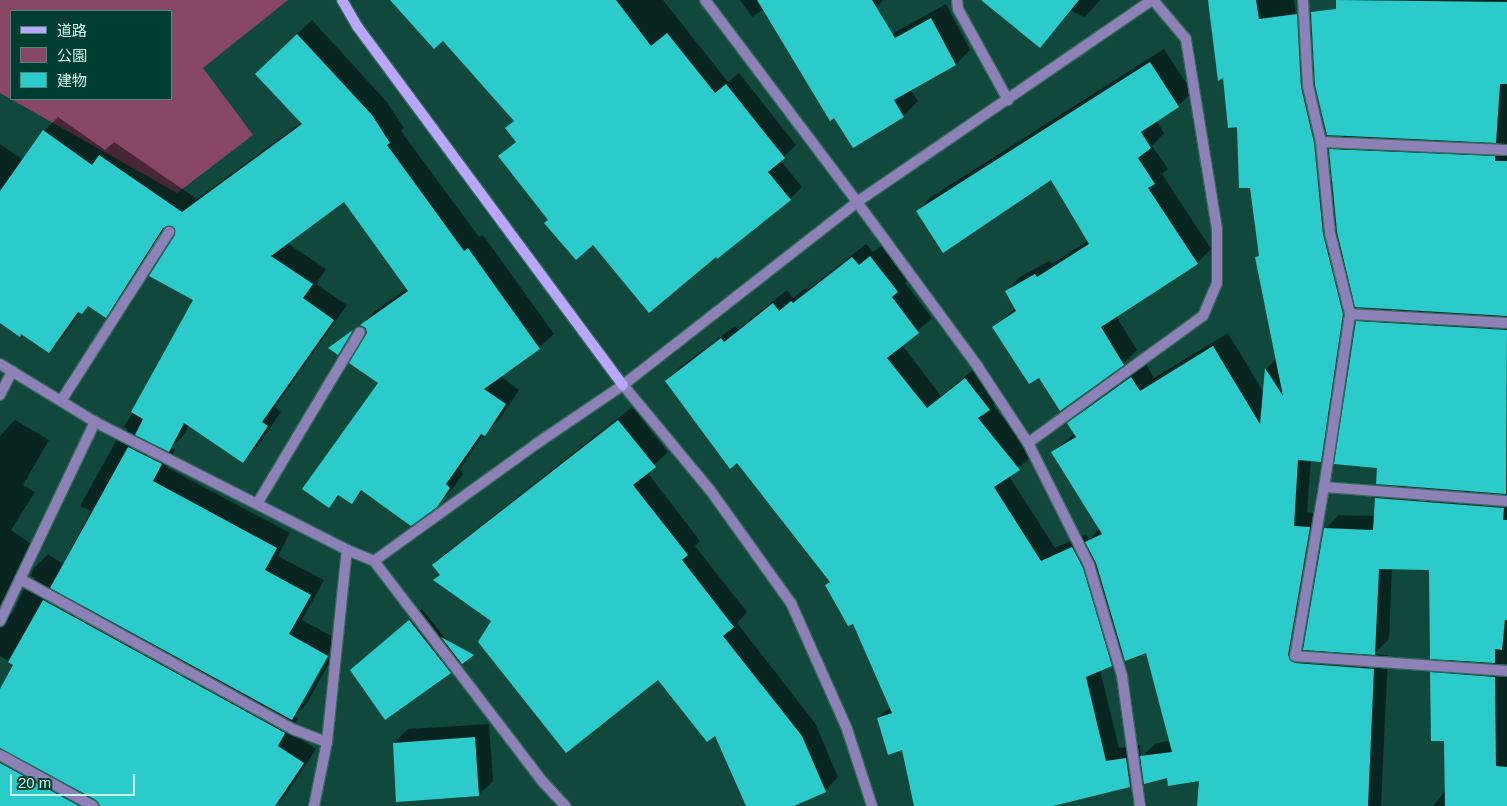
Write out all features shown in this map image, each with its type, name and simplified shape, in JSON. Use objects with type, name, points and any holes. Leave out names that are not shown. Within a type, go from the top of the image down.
[{"type":"street","points":[[342,0],[357,26],[624,385],[710,490],[791,603],[847,729],[872,806]]},
{"type":"street","points":[[705,0],[978,367],[1028,443],[1089,565],[1122,676],[1140,806]]},
{"type":"street","points":[[957,0],[958,8],[1008,100]]},
{"type":"street","points":[[374,561],[536,444],[624,385],[857,202],[1153,0],[1186,39],[1217,230],[1217,283],[1203,316],[1028,443]]},
{"type":"street","points":[[1303,0],[1308,86],[1321,142],[1330,233],[1350,314],[1324,487],[1295,656],[1507,671]]},
{"type":"street","points":[[1321,142],[1507,150]]},
{"type":"street","points":[[61,401],[169,232]]},
{"type":"street","points":[[1350,314],[1507,323]]},
{"type":"street","points":[[257,504],[360,332]]},
{"type":"street","points":[[0,364],[95,422],[347,550],[374,561],[543,782],[565,806]]},
{"type":"street","points":[[0,395],[12,371]]},
{"type":"street","points":[[0,621],[95,422]]},
{"type":"street","points":[[1324,487],[1507,501]]},
{"type":"street","points":[[314,806],[327,742],[347,550]]},
{"type":"street","points":[[20,579],[295,730],[327,742]]},
{"type":"street","points":[[0,755],[93,806]]},
{"type":"green space","points":[[0,0],[288,0],[203,68],[253,135],[177,193],[12,100],[172,100],[172,10],[10,10],[10,99],[0,93]]},
{"type":"building","points":[[390,0],[616,0],[651,46],[667,33],[715,93],[726,84],[785,158],[768,172],[791,200],[717,259],[716,257],[649,313],[593,245],[576,260],[544,223],[548,220],[498,156],[516,142],[505,128],[514,121],[443,41],[434,49]]},
{"type":"building","points":[[757,0],[872,0],[895,38],[931,18],[956,65],[894,100],[904,117],[853,148],[834,118],[830,121]]},
{"type":"building","points":[[981,0],[1079,0],[1040,48]]},
{"type":"building","points":[[1208,0],[1256,0],[1259,19],[1297,14],[1301,87],[1314,143],[1323,234],[1343,314],[1321,462],[1298,460],[1294,526],[1310,527],[1288,655],[1291,661],[1295,663],[1374,669],[1368,806],[1197,806],[1199,781],[1168,786],[1167,778],[1144,784],[1140,756],[1172,752],[1146,653],[1125,661],[1096,563],[1085,542],[1102,534],[1051,452],[1076,437],[1067,423],[1131,377],[1140,391],[1213,346],[1260,424],[1265,368],[1283,396],[1255,257],[1259,256],[1250,188],[1239,188],[1237,127],[1228,128],[1223,78],[1218,81]]},
{"type":"building","points":[[1336,0],[1507,2],[1507,84],[1500,84],[1496,143],[1327,135],[1315,85],[1311,12],[1336,9]]},
{"type":"building","points":[[297,34],[372,115],[390,143],[387,145],[464,251],[468,248],[540,349],[484,389],[506,404],[485,436],[481,434],[446,484],[450,488],[437,507],[411,526],[361,490],[352,504],[338,495],[329,508],[302,489],[378,383],[349,363],[367,333],[366,328],[360,325],[408,291],[344,202],[271,256],[313,284],[303,298],[334,320],[262,422],[268,426],[243,463],[184,423],[169,452],[135,435],[143,419],[131,412],[193,300],[149,276],[175,235],[175,229],[172,226],[163,228],[106,318],[88,306],[82,314],[78,312],[49,353],[21,334],[20,337],[0,323],[0,191],[43,130],[92,165],[99,155],[182,212],[302,124],[255,74]]},
{"type":"building","points":[[1150,62],[1179,107],[1141,132],[1151,148],[1138,158],[1155,184],[1148,188],[1198,264],[1101,327],[1124,365],[1060,411],[1039,378],[1029,384],[992,327],[1016,311],[1005,291],[1035,274],[1037,277],[1089,244],[1051,180],[943,253],[916,211]]},
{"type":"building","points":[[1329,149],[1495,156],[1495,161],[1507,161],[1507,316],[1355,307],[1337,232]]},
{"type":"building","points":[[870,256],[898,292],[892,297],[919,333],[887,358],[927,408],[965,378],[990,410],[978,418],[1020,470],[994,487],[1041,561],[1072,547],[1083,568],[1112,666],[1086,677],[1106,761],[1126,758],[1130,787],[1053,806],[914,806],[902,750],[888,755],[877,718],[892,713],[853,624],[848,626],[825,585],[830,582],[737,463],[730,469],[665,381],[721,338],[724,342],[773,303],[779,311],[791,301],[793,303],[852,257],[859,265]]},
{"type":"building","points":[[1356,321],[1507,330],[1506,494],[1376,484],[1377,468],[1334,464]]},
{"type":"building","points":[[353,330],[338,355],[328,348]]},
{"type":"building","points":[[618,420],[656,467],[633,485],[688,555],[682,560],[734,627],[723,636],[802,736],[826,792],[794,806],[746,806],[715,736],[707,742],[658,680],[566,753],[478,642],[491,621],[433,580],[440,575],[432,565]]},
{"type":"building","points":[[128,447],[162,464],[153,481],[277,548],[265,570],[311,595],[289,634],[328,656],[292,720],[50,588]]},
{"type":"building","points":[[1375,498],[1504,508],[1503,520],[1507,520],[1507,620],[1505,620],[1502,650],[1495,649],[1495,663],[1430,659],[1429,570],[1379,569],[1375,655],[1303,650],[1324,528],[1373,530]]},
{"type":"building","points":[[43,600],[285,733],[278,746],[304,763],[275,806],[100,806],[96,800],[0,748],[0,689],[13,665],[8,662]]},
{"type":"building","points":[[409,620],[451,673],[385,720],[350,670]]},
{"type":"building","points":[[441,637],[474,655],[462,664]]},
{"type":"building","points":[[1430,672],[1495,677],[1496,766],[1507,767],[1507,806],[1445,806],[1444,741],[1431,741]]},
{"type":"building","points":[[475,737],[479,796],[396,802],[393,743]]},
{"type":"building","points":[[0,763],[79,806],[0,806]]}]
